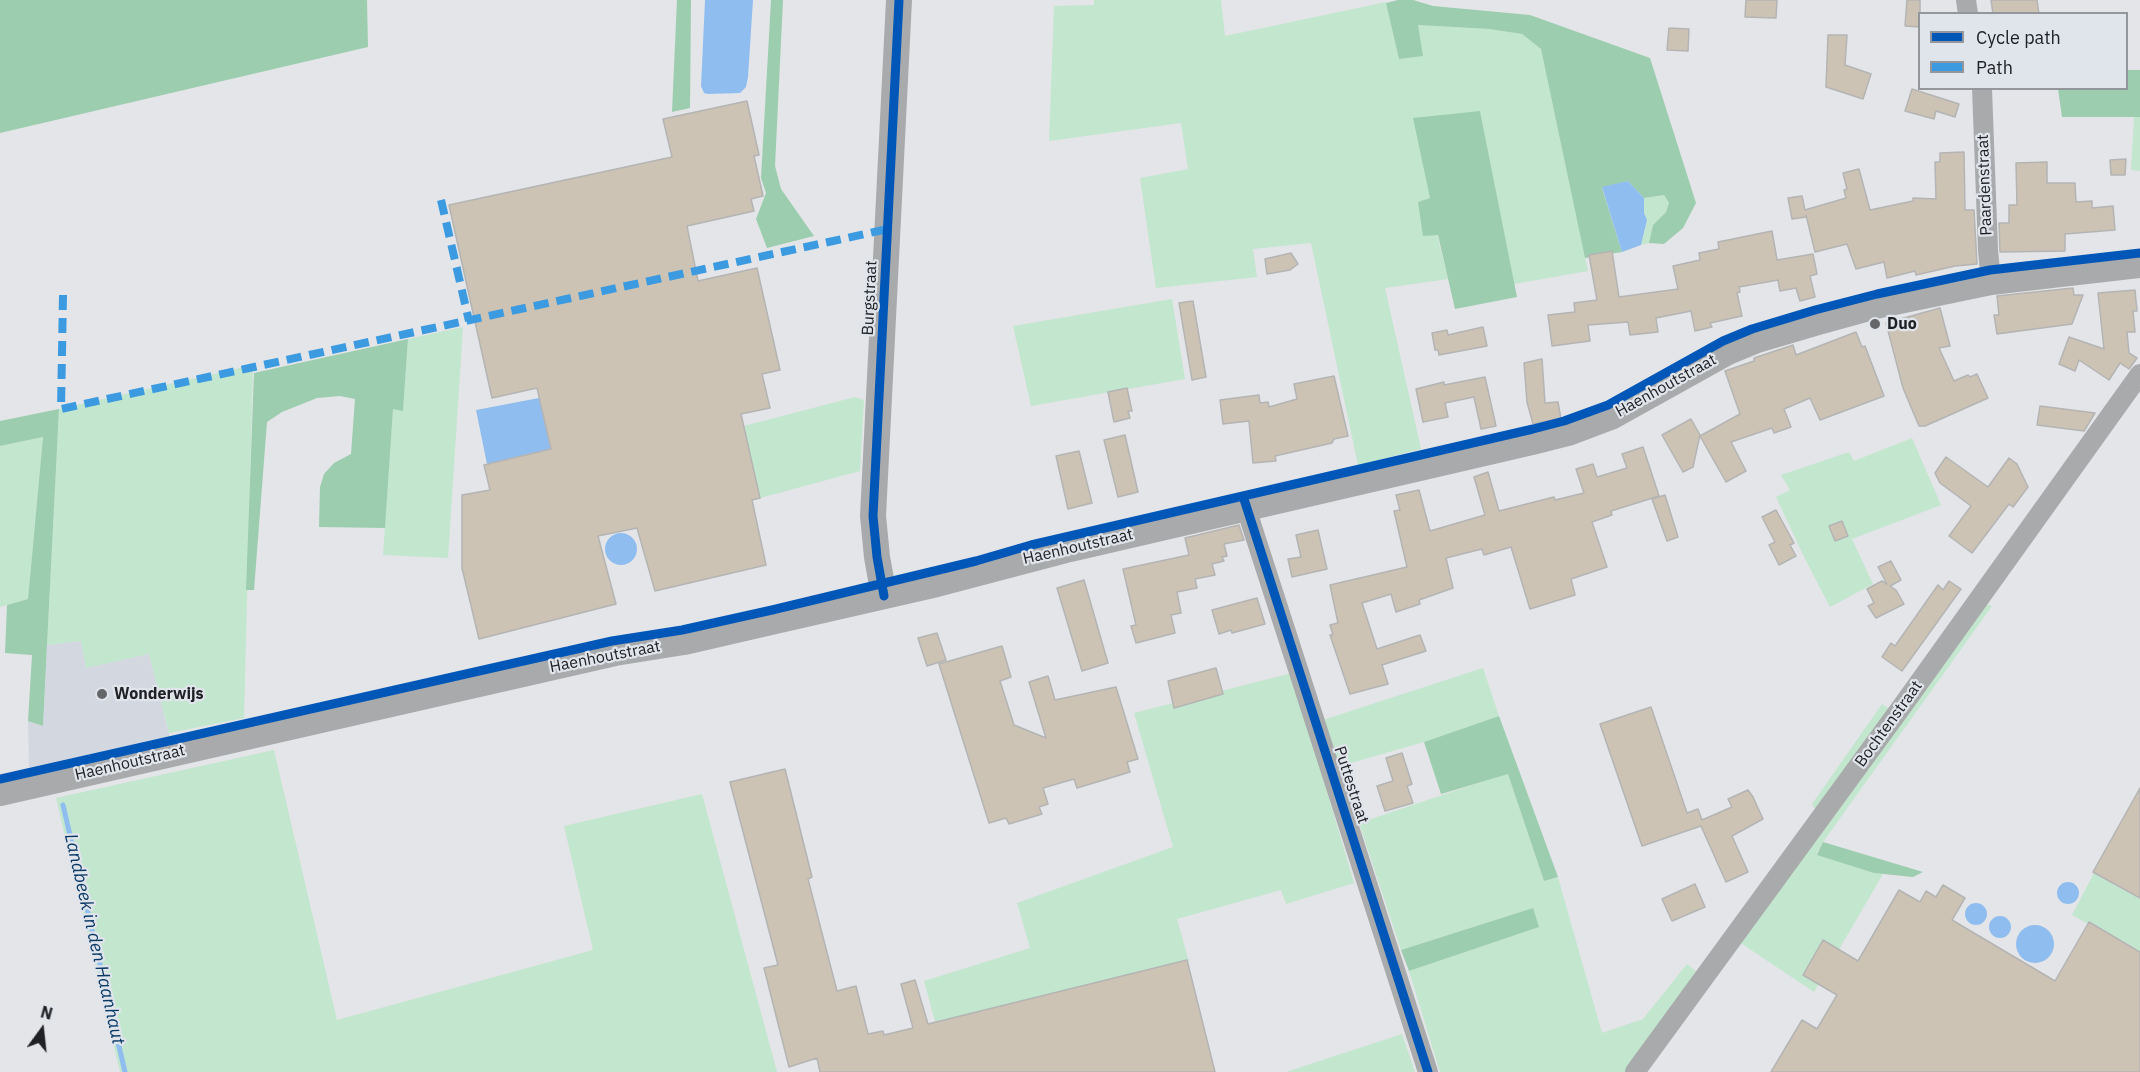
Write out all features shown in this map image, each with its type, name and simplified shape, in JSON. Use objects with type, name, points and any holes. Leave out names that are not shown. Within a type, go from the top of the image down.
[{"type":"street","name":"Burgstraat","points":[[884,596],[873,516],[899,0]]},
{"type":"street","name":"Paardenstraat","points":[[1982,90],[1991,282]]},
{"type":"street","name":"Haenhoutstraat","points":[[0,793],[615,653],[684,642],[937,584],[1061,551],[1568,433],[1613,416],[1728,352],[1756,340],[1880,305],[1991,282],[2140,265]]},
{"type":"street","name":"Bochtenstraat","points":[[1635,1072],[1903,705],[2140,374]]},
{"type":"street","name":"Puttestraat","points":[[1245,508],[1428,1072]]},
{"type":"shaded area","name":"Wonderwijs","points":[[81,641],[87,667],[149,654],[171,742],[39,774],[29,767],[28,721],[43,726],[47,645]]},
{"type":"green space","points":[[0,0],[367,0],[368,47],[0,133]]},
{"type":"green space","points":[[677,0],[691,0],[690,108],[672,112]]},
{"type":"green space","points":[[771,0],[783,0],[775,166],[781,189],[814,236],[767,248],[756,219],[766,193],[761,178]]},
{"type":"green space","points":[[1094,0],[1221,0],[1225,36],[1386,2],[1399,59],[1418,25],[1489,29],[1522,34],[1541,49],[1588,271],[1514,284],[1480,111],[1430,198],[1424,236],[1437,234],[1448,279],[1385,288],[1421,449],[1358,465],[1311,243],[1253,249],[1257,277],[1156,288],[1140,178],[1188,169],[1181,123],[1049,141],[1054,6],[1094,5]]},
{"type":"green space","points":[[1413,0],[1433,6],[1530,15],[1650,58],[1696,203],[1683,228],[1664,244],[1649,243],[1653,225],[1666,212],[1669,203],[1664,195],[1644,198],[1628,181],[1602,188],[1622,252],[1585,258],[1541,49],[1522,34],[1489,29],[1418,25],[1423,56],[1399,59],[1386,3]]},
{"type":"green space","points":[[2128,70],[2140,70],[2140,117],[2062,117],[2058,90],[2128,90]]},
{"type":"green space","points":[[1480,111],[1517,297],[1455,309],[1438,235],[1423,236],[1418,202],[1430,198],[1413,118]]},
{"type":"green space","points":[[2134,117],[2140,117],[2140,171],[2131,170]]},
{"type":"green space","points":[[1664,195],[1669,203],[1666,212],[1653,225],[1649,243],[1641,245],[1647,221],[1644,213],[1644,198]]},
{"type":"green space","points":[[1172,299],[1185,379],[1031,406],[1013,326]]},
{"type":"green space","points":[[463,327],[448,558],[383,555],[393,408],[403,410],[408,339]]},
{"type":"green space","points":[[408,339],[403,411],[393,409],[385,528],[319,527],[320,487],[324,474],[334,463],[351,454],[355,399],[340,396],[317,398],[282,412],[267,422],[254,590],[246,590],[254,373]]},
{"type":"green space","points":[[253,365],[244,718],[169,733],[149,654],[86,668],[81,641],[47,645],[59,409]]},
{"type":"green space","points":[[855,397],[864,400],[860,471],[760,498],[744,426]]},
{"type":"green space","points":[[59,409],[43,726],[28,721],[32,655],[5,653],[7,605],[28,599],[43,437],[0,446],[0,421]]},
{"type":"green space","points":[[43,437],[28,599],[0,607],[0,446]]},
{"type":"green space","points":[[1912,438],[1941,505],[1852,539],[1873,584],[1830,607],[1776,497],[1790,490],[1781,475],[1849,452],[1854,461]]},
{"type":"green space","points":[[1982,603],[1992,606],[1823,842],[1817,854],[1883,874],[1814,992],[1739,942]]},
{"type":"green space","points":[[1483,668],[1499,716],[1424,742],[1337,767],[1323,720]]},
{"type":"green space","points":[[1292,673],[1354,883],[1286,904],[1281,890],[1177,919],[1189,962],[936,1025],[924,981],[1030,948],[1017,903],[1173,847],[1134,713]]},
{"type":"green space","points":[[1882,704],[1888,708],[1889,713],[1818,814],[1812,804]]},
{"type":"green space","points":[[1499,716],[1558,877],[1544,881],[1508,774],[1441,794],[1424,742]]},
{"type":"green space","points":[[274,750],[337,1020],[593,950],[564,826],[702,794],[777,1072],[120,1072],[56,798]]},
{"type":"green space","points":[[1508,773],[1544,881],[1558,877],[1602,1033],[1643,1019],[1687,964],[1697,972],[1626,1072],[1440,1072],[1409,971],[1538,927],[1533,908],[1401,950],[1359,823]]},
{"type":"green space","points":[[1823,842],[1923,872],[1913,877],[1874,873],[1817,855]]},
{"type":"green space","points":[[2094,873],[2140,899],[2140,953],[2072,915]]},
{"type":"green space","points":[[1533,908],[1539,927],[1409,971],[1401,950]]},
{"type":"green space","points":[[1402,1034],[1415,1072],[1286,1072]]},
{"type":"water","points":[[705,0],[753,0],[748,77],[746,87],[740,93],[708,94],[704,93],[701,86]]},
{"type":"water","points":[[1628,181],[1644,198],[1644,213],[1647,220],[1641,245],[1622,252],[1602,187]]},
{"type":"water","points":[[539,398],[551,449],[487,464],[476,410]]},
{"type":"water","points":[[621,533],[632,538],[637,549],[632,560],[621,565],[610,560],[605,549],[610,538]]},
{"type":"water","points":[[2068,882],[2076,885],[2079,893],[2076,901],[2068,904],[2060,901],[2057,893],[2060,885]]},
{"type":"water","points":[[1976,903],[1984,906],[1987,914],[1984,922],[1976,925],[1968,922],[1965,914],[1968,906]]},
{"type":"water","points":[[2000,916],[2008,919],[2011,927],[2008,935],[2000,938],[1992,935],[1989,927],[1992,919]]},
{"type":"water","points":[[2035,925],[2048,931],[2054,944],[2048,957],[2035,963],[2022,957],[2016,944],[2022,931]]},
{"type":"building","points":[[1746,0],[1777,0],[1776,18],[1745,17]]},
{"type":"building","points":[[1907,0],[1920,0],[1918,27],[1905,26]]},
{"type":"building","points":[[1991,0],[2037,0],[2039,12],[1993,12]]},
{"type":"building","points":[[1669,28],[1689,29],[1688,51],[1667,50]]},
{"type":"building","points":[[1828,35],[1847,35],[1845,65],[1871,74],[1863,99],[1826,87]]},
{"type":"building","points":[[1912,89],[1959,104],[1955,117],[1936,111],[1934,119],[1905,111]]},
{"type":"building","points":[[747,101],[759,155],[754,156],[763,196],[751,199],[754,211],[687,226],[698,281],[757,268],[780,370],[762,374],[770,408],[741,414],[760,498],[752,500],[766,565],[655,591],[637,528],[598,536],[616,604],[479,639],[462,568],[462,495],[490,490],[484,465],[551,449],[537,388],[492,398],[449,205],[672,157],[663,119]]},
{"type":"building","points":[[1964,152],[1965,210],[1974,210],[1977,264],[1955,266],[1916,275],[1915,271],[1887,278],[1884,262],[1856,269],[1847,244],[1815,252],[1806,215],[1806,217],[1792,219],[1788,198],[1802,196],[1805,210],[1846,198],[1844,190],[1847,189],[1843,173],[1859,169],[1870,210],[1913,201],[1913,198],[1936,199],[1935,162],[1940,162],[1940,153]]},
{"type":"building","points":[[2126,159],[2125,175],[2111,175],[2110,160]]},
{"type":"building","points":[[2047,162],[2047,183],[2075,183],[2076,202],[2092,201],[2092,208],[2113,206],[2115,230],[2065,234],[2065,251],[2000,252],[1999,223],[2009,223],[2009,205],[2017,205],[2016,163]]},
{"type":"building","points":[[1772,231],[1777,260],[1813,254],[1817,274],[1810,276],[1815,297],[1800,301],[1796,288],[1780,291],[1778,280],[1739,287],[1740,292],[1737,293],[1742,316],[1710,323],[1712,327],[1695,331],[1691,311],[1656,318],[1658,332],[1630,335],[1628,322],[1588,325],[1590,341],[1552,346],[1548,315],[1575,312],[1574,303],[1597,300],[1589,255],[1612,251],[1619,297],[1678,289],[1673,266],[1700,260],[1699,253],[1719,249],[1718,242]]},
{"type":"building","points":[[1291,253],[1298,264],[1290,270],[1267,274],[1265,259]]},
{"type":"building","points":[[2073,288],[2074,295],[2083,295],[2072,324],[1997,334],[1994,315],[1999,315],[1997,296]]},
{"type":"building","points":[[2135,290],[2137,311],[2133,311],[2135,332],[2127,332],[2129,353],[2137,358],[2129,369],[2120,363],[2109,380],[2079,360],[2075,371],[2059,364],[2069,337],[2104,349],[2098,293]]},
{"type":"building","points":[[1193,301],[1206,377],[1192,380],[1179,303]]},
{"type":"building","points":[[1940,308],[1950,346],[1939,348],[1954,381],[1977,374],[1988,398],[1925,426],[1919,426],[1903,388],[1886,323]]},
{"type":"building","points":[[1483,327],[1487,346],[1439,355],[1438,350],[1435,350],[1432,333],[1447,330],[1448,335]]},
{"type":"building","points":[[1856,332],[1862,347],[1865,346],[1884,396],[1820,420],[1810,398],[1784,409],[1791,427],[1774,433],[1772,428],[1731,442],[1746,471],[1726,482],[1700,436],[1740,414],[1725,371],[1793,345],[1796,355]]},
{"type":"building","points":[[1542,359],[1545,403],[1558,402],[1561,419],[1533,424],[1527,402],[1524,363]]},
{"type":"building","points":[[1334,376],[1348,436],[1334,439],[1332,443],[1275,456],[1276,461],[1253,463],[1249,421],[1223,424],[1220,400],[1259,395],[1260,403],[1268,402],[1269,407],[1297,399],[1294,384]]},
{"type":"building","points":[[1485,377],[1496,426],[1481,429],[1474,397],[1445,403],[1448,417],[1423,422],[1416,389],[1444,382],[1444,385]]},
{"type":"building","points":[[1127,388],[1132,411],[1128,411],[1130,418],[1114,422],[1108,392]]},
{"type":"building","points":[[2040,406],[2095,413],[2084,431],[2037,425]]},
{"type":"building","points":[[1691,419],[1700,435],[1693,467],[1683,472],[1662,435]]},
{"type":"building","points":[[1125,435],[1138,492],[1118,497],[1104,440]]},
{"type":"building","points":[[1643,447],[1659,496],[1611,511],[1612,515],[1592,522],[1607,567],[1571,579],[1575,595],[1530,609],[1511,547],[1484,555],[1482,549],[1446,558],[1453,588],[1419,600],[1420,604],[1396,612],[1391,594],[1362,603],[1377,649],[1420,635],[1426,651],[1382,665],[1388,684],[1350,694],[1330,635],[1333,635],[1330,625],[1338,623],[1330,585],[1407,567],[1394,511],[1400,510],[1396,495],[1419,490],[1430,531],[1485,515],[1474,477],[1488,472],[1499,511],[1554,497],[1555,500],[1584,493],[1576,469],[1593,464],[1597,477],[1627,468],[1622,454]]},
{"type":"building","points":[[1079,451],[1092,503],[1068,509],[1056,456]]},
{"type":"building","points":[[1946,457],[1988,487],[2009,458],[2017,464],[2028,487],[2013,507],[2009,504],[1972,553],[1949,536],[1971,506],[1940,483],[1935,473]]},
{"type":"building","points":[[1665,495],[1678,537],[1667,541],[1652,499]]},
{"type":"building","points":[[1776,510],[1794,543],[1790,545],[1796,556],[1779,565],[1769,545],[1775,542],[1762,517]]},
{"type":"building","points":[[1842,521],[1848,536],[1835,541],[1829,526]]},
{"type":"building","points":[[1239,525],[1244,540],[1224,544],[1227,556],[1222,557],[1224,561],[1212,564],[1215,575],[1195,579],[1197,588],[1177,592],[1181,613],[1171,615],[1175,633],[1136,643],[1131,626],[1136,625],[1123,569],[1189,555],[1185,538]]},
{"type":"building","points":[[1318,530],[1327,569],[1292,577],[1288,559],[1301,557],[1296,535]]},
{"type":"building","points":[[1891,561],[1901,580],[1890,586],[1896,590],[1904,604],[1876,618],[1868,606],[1874,603],[1867,589],[1882,581],[1887,584],[1878,567]]},
{"type":"building","points":[[1084,580],[1108,663],[1082,671],[1057,588]]},
{"type":"building","points":[[1949,581],[1961,589],[1902,671],[1882,657],[1891,643],[1895,646],[1938,585],[1943,590]]},
{"type":"building","points":[[1257,598],[1265,624],[1219,634],[1212,610]]},
{"type":"building","points":[[937,633],[946,660],[927,666],[918,638]]},
{"type":"building","points":[[1002,646],[1011,677],[1000,681],[1014,725],[1046,738],[1029,682],[1048,676],[1055,700],[1116,687],[1138,759],[1127,762],[1130,772],[1077,788],[1074,779],[1043,788],[1048,804],[1039,807],[1042,814],[1009,824],[1006,818],[989,823],[939,664]]},
{"type":"building","points":[[1216,668],[1223,694],[1174,708],[1168,681]]},
{"type":"building","points":[[1651,707],[1687,813],[1698,809],[1702,820],[1732,807],[1728,799],[1748,790],[1753,797],[1763,819],[1732,836],[1748,872],[1726,882],[1701,826],[1642,846],[1600,724]]},
{"type":"building","points":[[1402,753],[1412,784],[1407,786],[1413,803],[1385,811],[1377,786],[1393,781],[1386,758]]},
{"type":"building","points":[[785,769],[812,877],[808,879],[837,991],[856,986],[868,1034],[883,1031],[884,1035],[913,1028],[901,984],[915,980],[928,1024],[1187,960],[1215,1072],[820,1072],[817,1058],[789,1067],[764,968],[778,965],[730,782]]},
{"type":"building","points":[[2140,788],[2140,898],[2093,872]]},
{"type":"building","points":[[1695,884],[1705,907],[1672,921],[1662,899]]},
{"type":"building","points":[[1943,885],[1965,898],[1952,920],[2055,981],[2089,922],[2140,952],[2140,1072],[1771,1072],[1802,1020],[1817,1029],[1837,995],[1803,975],[1823,940],[1858,961],[1899,890],[1920,902],[1926,891],[1936,897]]},
{"type":"waterway","name":"Landbeek in den Haanhaut","points":[[63,805],[125,1072]]},
{"type":"marked path","points":[[441,200],[469,321]]},
{"type":"marked path","points":[[63,295],[61,409],[888,229]]},
{"type":"cycle path","points":[[884,596],[873,516],[899,0]]},
{"type":"cycle path","points":[[0,779],[612,641],[682,630],[772,610],[976,561],[1031,545],[1533,429],[1564,421],[1608,405],[1723,341],[1752,329],[1815,310],[1990,270],[2140,253]]},
{"type":"cycle path","points":[[1243,496],[1428,1072]]},
{"type":"place","name":"Duo","points":[[1875,324]]},
{"type":"place","name":"Wonderwijs","points":[[102,694]]}]
